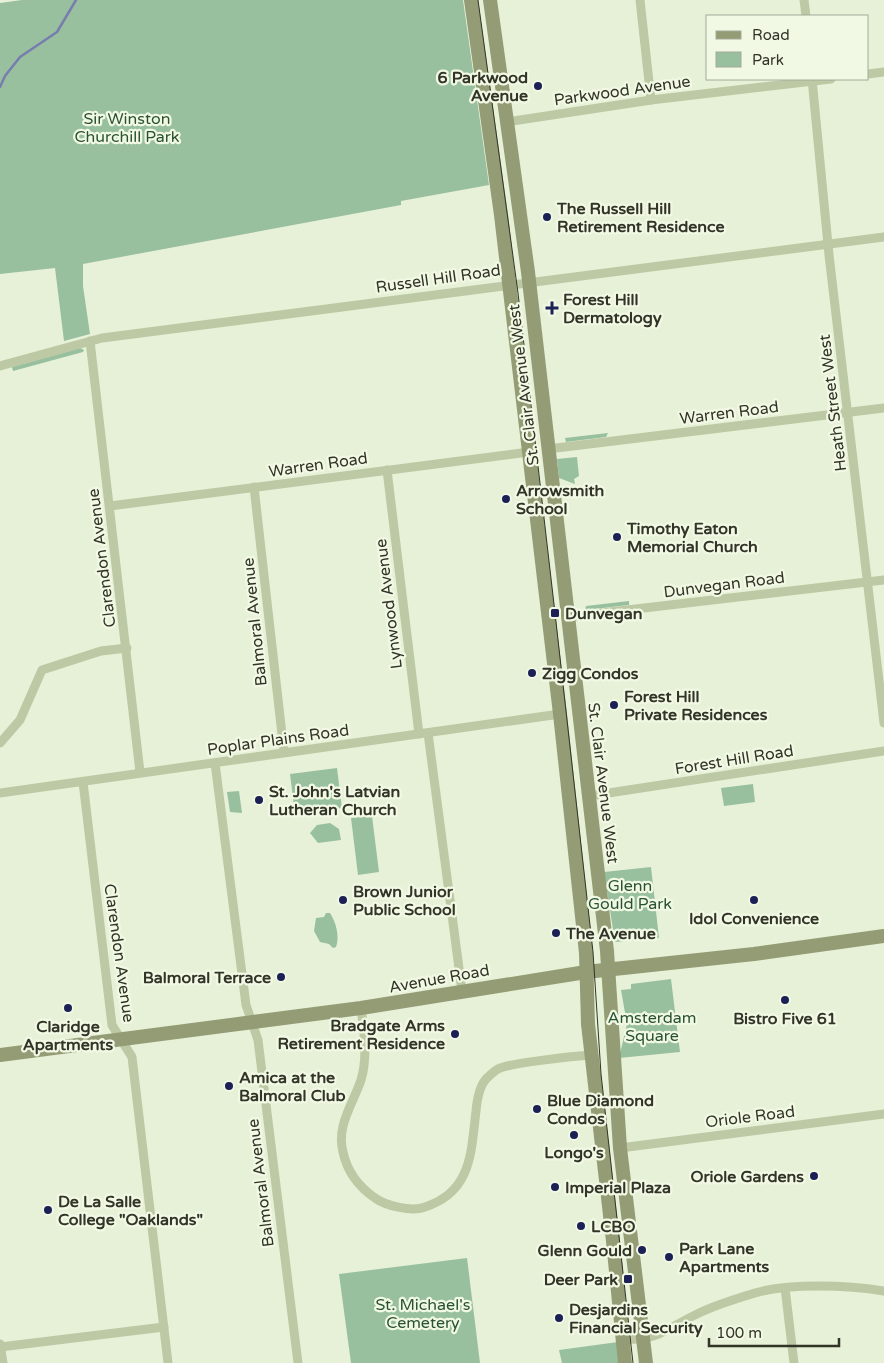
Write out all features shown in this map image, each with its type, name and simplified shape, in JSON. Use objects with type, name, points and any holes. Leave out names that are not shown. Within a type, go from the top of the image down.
[{"type":"main road","name":"St. Clair Avenue West","points":[[471,0],[484,81],[560,714],[586,972],[585,990],[625,1363]]},
{"type":"main road","name":"St. Clair Avenue West","points":[[490,0],[529,282],[589,796],[608,970],[620,1148],[646,1363]]},
{"type":"main road","points":[[540,558],[561,556]]},
{"type":"main road","name":"Avenue Road","points":[[0,1055],[361,1008],[586,972],[754,954],[884,936]]},
{"type":"street","points":[[640,0],[651,100]]},
{"type":"street","points":[[804,0],[806,15]]},
{"type":"street","points":[[869,74],[884,72]]},
{"type":"street","name":"Parkwood Avenue","points":[[506,122],[651,100],[812,80]]},
{"type":"street","name":"Heath Street West","points":[[812,80],[828,244],[849,413],[866,583],[884,723]]},
{"type":"street","name":"Russell Hill Road","points":[[0,366],[90,341],[508,284],[884,237]]},
{"type":"street","name":"Clarendon Avenue","points":[[90,341],[140,772]]},
{"type":"street","name":"Warren Road","points":[[548,449],[884,408]]},
{"type":"street","name":"Warren Road","points":[[110,506],[529,452]]},
{"type":"street","name":"Lynwood Avenue","points":[[387,470],[423,734],[462,991]]},
{"type":"street","name":"Balmoral Avenue","points":[[254,487],[284,752]]},
{"type":"street","name":"Dunvegan Road","points":[[567,617],[884,580]]},
{"type":"street","points":[[0,743],[20,720],[42,670],[101,651],[126,648]]},
{"type":"street","name":"Poplar Plains Road","points":[[0,793],[560,714]]},
{"type":"street","name":"Forest Hill Road","points":[[589,796],[884,750]]},
{"type":"street","name":"Balmoral Avenue","points":[[216,763],[246,1006],[258,1040],[298,1363]]},
{"type":"street","name":"Clarendon Avenue","points":[[83,782],[112,1021],[120,1039],[132,1057],[168,1363]]},
{"type":"street","points":[[361,1008],[365,1052],[361,1079],[345,1116],[342,1151],[352,1176],[366,1192],[383,1203],[420,1209],[435,1204],[449,1195],[462,1180],[470,1161],[480,1089],[499,1068],[592,1055]]},
{"type":"street","name":"Oriole Road","points":[[620,1148],[884,1114]]},
{"type":"street","points":[[623,1338],[643,1340],[718,1305],[757,1292],[785,1288],[836,1286],[884,1291]]},
{"type":"street","points":[[785,1288],[794,1363]]},
{"type":"street","points":[[2,1363],[0,1346],[164,1327]]},
{"type":"green space","name":"Sir Winston Churchill Park","points":[[22,0],[463,0],[489,185],[401,201],[401,205],[83,264],[83,286],[90,334],[64,341],[55,268],[0,274],[0,3]]},
{"type":"green space","points":[[80,348],[84,350],[83,352],[13,371],[12,367]]},
{"type":"green space","points":[[608,433],[606,437],[566,442],[565,438]]},
{"type":"green space","points":[[577,457],[579,476],[574,479],[575,484],[559,478],[557,459]]},
{"type":"green space","points":[[629,601],[629,605],[585,610],[586,606]]},
{"type":"green space","points":[[337,768],[342,808],[295,814],[290,774]]},
{"type":"green space","points":[[753,784],[755,802],[724,806],[721,788]]},
{"type":"green space","points":[[239,791],[242,813],[230,812],[227,792]]},
{"type":"green space","points":[[372,816],[379,872],[358,875],[351,818]]},
{"type":"green space","points":[[330,823],[339,829],[341,840],[318,843],[310,833],[317,825]]},
{"type":"green space","name":"Glenn Gould Park","points":[[651,867],[659,938],[615,942],[604,872]]},
{"type":"green space","points":[[326,913],[330,913],[337,930],[338,939],[336,947],[333,948],[329,944],[320,942],[314,931],[316,918],[324,917]]},
{"type":"green space","name":"Amsterdam Square","points":[[671,979],[680,1052],[619,1058],[627,1024],[621,990],[631,989],[631,984]]},
{"type":"green space","name":"St. Michael's Cemetery","points":[[467,1258],[480,1363],[351,1363],[339,1274]]},
{"type":"green space","points":[[618,1342],[620,1363],[562,1363],[559,1350]]},
{"type":"waterway","points":[[0,87],[5,76],[20,57],[57,32],[76,0]]},
{"type":"tram line","points":[[478,0],[518,293],[555,613],[593,952],[601,1074],[633,1363]]},
{"type":"place","name":"6 Parkwood Avenue","points":[[538,86]]},
{"type":"place","name":"The Russell Hill Retirement Residence","points":[[547,217]]},
{"type":"place","name":"Forest Hill Dermatology","points":[[552,308]]},
{"type":"place","name":"Arrowsmith School","points":[[506,499]]},
{"type":"place","name":"Timothy Eaton Memorial Church","points":[[617,537]]},
{"type":"place","name":"Dunvegan","points":[[555,613]]},
{"type":"place","name":"Zigg Condos","points":[[532,673]]},
{"type":"place","name":"Forest Hill Private Residences","points":[[614,705]]},
{"type":"place","name":"St. John's Latvian Lutheran Church","points":[[259,800]]},
{"type":"place","name":"Brown Junior Public School","points":[[343,900]]},
{"type":"place","name":"Idol Convenience","points":[[754,900]]},
{"type":"place","name":"The Avenue","points":[[556,933]]},
{"type":"place","name":"Balmoral Terrace","points":[[281,977]]},
{"type":"place","name":"Bistro Five 61","points":[[785,1000]]},
{"type":"place","name":"Claridge Apartments","points":[[68,1008]]},
{"type":"place","name":"Bradgate Arms Retirement Residence","points":[[455,1034]]},
{"type":"place","name":"Amica at the Balmoral Club","points":[[229,1086]]},
{"type":"place","name":"Blue Diamond Condos","points":[[537,1109]]},
{"type":"place","name":"Longo's","points":[[574,1135]]},
{"type":"place","name":"Oriole Gardens","points":[[814,1176]]},
{"type":"place","name":"Imperial Plaza","points":[[555,1187]]},
{"type":"place","name":"De La Salle College \"Oaklands\"","points":[[48,1210]]},
{"type":"place","name":"LCBO","points":[[581,1226]]},
{"type":"place","name":"Glenn Gould","points":[[642,1250]]},
{"type":"place","name":"Park Lane Apartments","points":[[669,1257]]},
{"type":"place","name":"Deer Park","points":[[628,1279]]},
{"type":"place","name":"Desjardins Financial Security","points":[[559,1318]]}]
